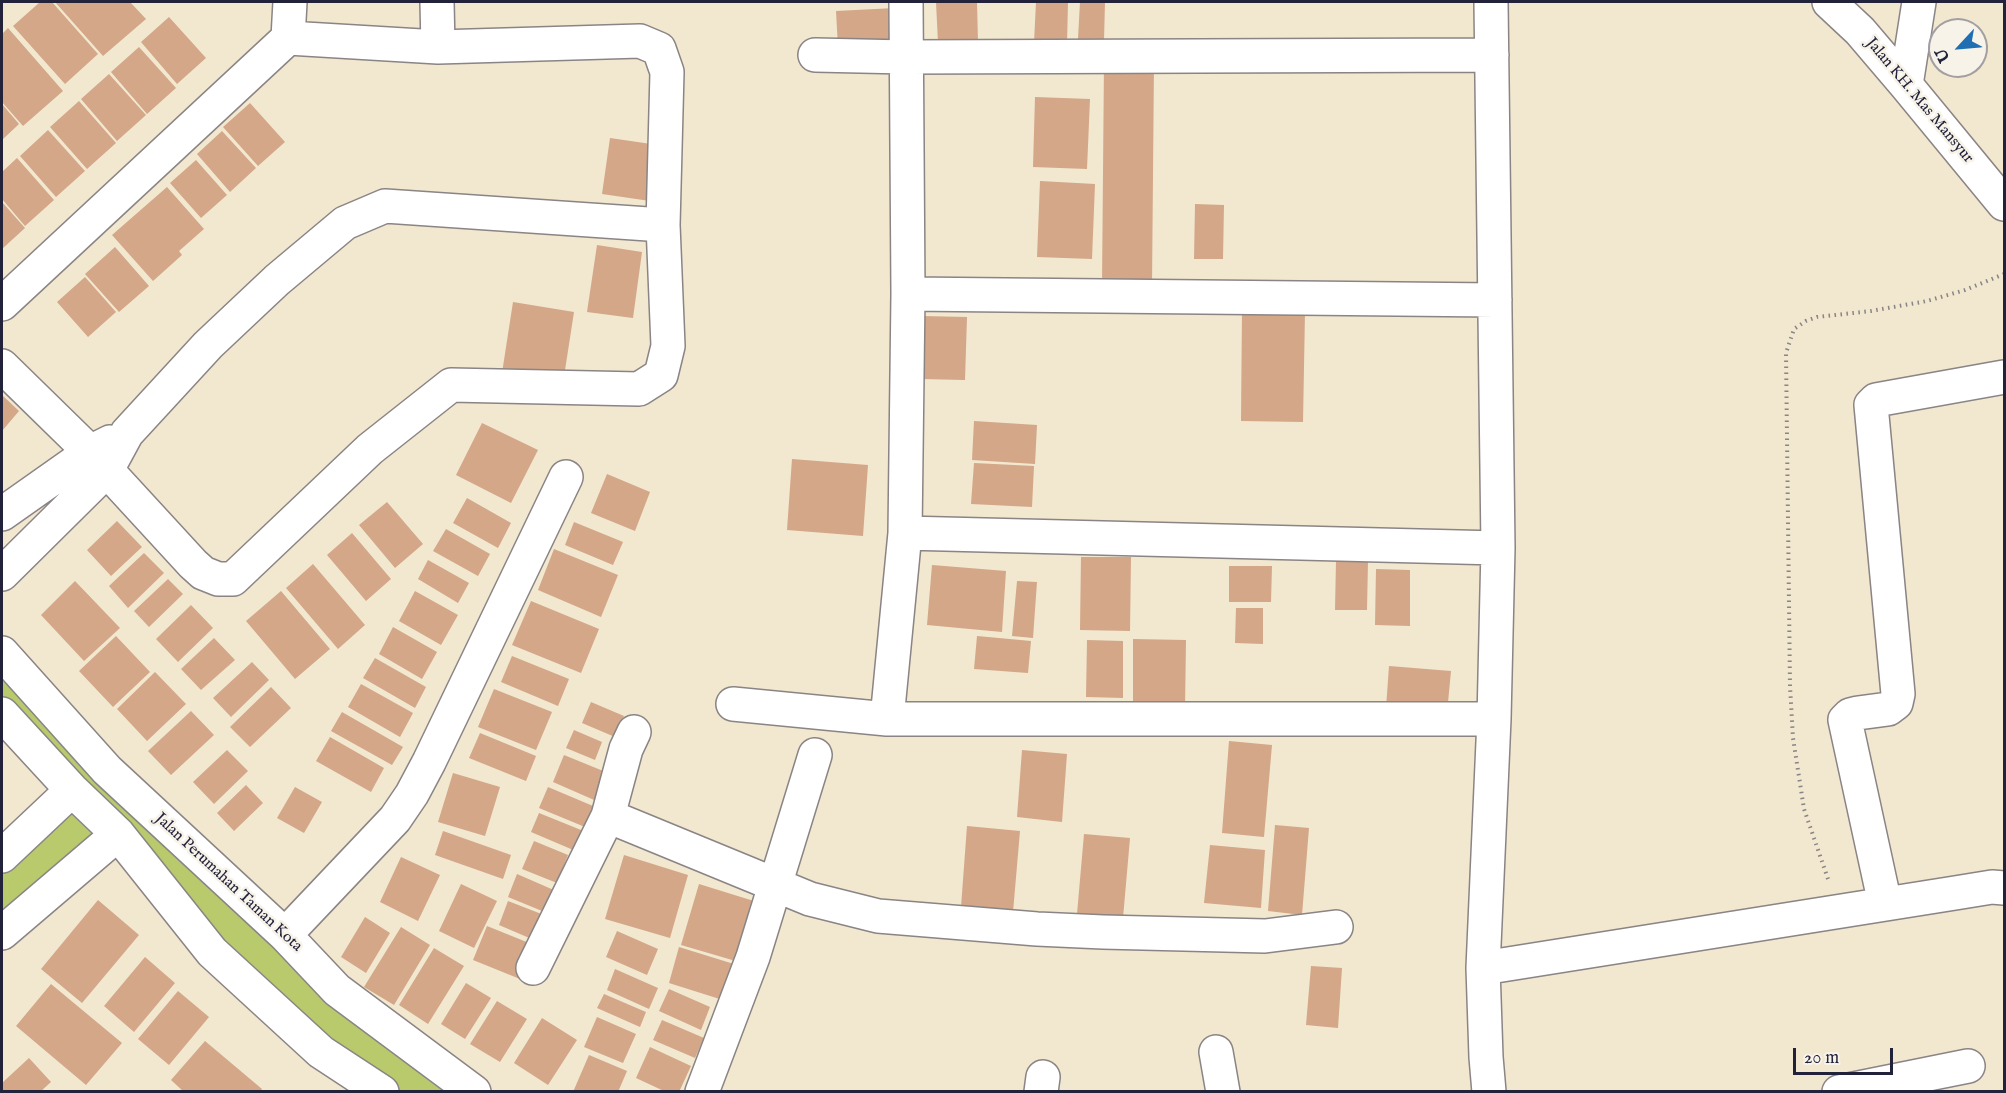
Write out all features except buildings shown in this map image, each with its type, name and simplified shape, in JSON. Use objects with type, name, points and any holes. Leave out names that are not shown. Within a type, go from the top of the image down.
[{"type":"street","points":[[2,304],[288,38],[290,2]]},
{"type":"street","points":[[437,2],[438,47]]},
{"type":"street","points":[[887,719],[905,533],[908,294],[906,2]]},
{"type":"street","points":[[1489,1092],[1483,968],[1494,720],[1498,548],[1491,2]]},
{"type":"street","name":"Jalan KH. Mas Mansyur","points":[[1829,2],[1860,31],[2004,204]]},
{"type":"street","points":[[1906,85],[1919,2]]},
{"type":"street","points":[[2,366],[98,461],[203,573],[218,579],[233,579],[370,449],[451,385],[639,389],[661,375],[668,346],[663,225],[667,72],[659,49],[640,41],[438,47],[288,38]]},
{"type":"street","points":[[815,55],[906,57],[1492,55]]},
{"type":"street","points":[[2,574],[98,461],[127,433],[207,345],[277,280],[345,223],[385,206],[663,225]]},
{"type":"street","points":[[908,294],[1495,300]]},
{"type":"street","points":[[1885,904],[1845,720],[1850,715],[1888,709],[1896,704],[1898,694],[1871,405],[1873,402],[1887,398],[2004,377]]},
{"type":"street","points":[[2,514],[98,461]]},
{"type":"street","points":[[285,935],[395,819],[412,794],[566,477]]},
{"type":"street","points":[[905,533],[1498,548]]},
{"type":"street","name":"Jalan Perumahan Taman Kota","points":[[2,653],[107,770],[285,935],[337,990],[474,1092]]},
{"type":"street","points":[[733,704],[887,719],[1494,720]]},
{"type":"street","points":[[2,714],[72,790],[118,834],[212,952],[321,1052],[382,1092]]},
{"type":"street","points":[[532,968],[608,816],[626,749],[634,732]]},
{"type":"street","points":[[702,1092],[753,957],[815,755]]},
{"type":"street","points":[[2,856],[72,790]]},
{"type":"street","points":[[608,816],[810,899],[878,916],[1037,929],[1265,936],[1336,927]]},
{"type":"street","points":[[2,933],[118,834]]},
{"type":"street","points":[[1483,968],[1885,904],[1983,889],[2004,888]]},
{"type":"street","points":[[1216,1052],[1222,1092]]},
{"type":"street","points":[[1839,1092],[1968,1066]]},
{"type":"path","points":[[1837,912],[1821,855],[1804,809],[1792,738],[1786,353],[1794,329],[1817,317],[1871,312],[1927,301],[1965,290],[2004,274]]},
{"type":"green space","points":[[2,653],[107,770],[474,1091],[382,1091],[338,1063],[118,834],[2,933],[2,856],[72,790],[2,714]]}]
